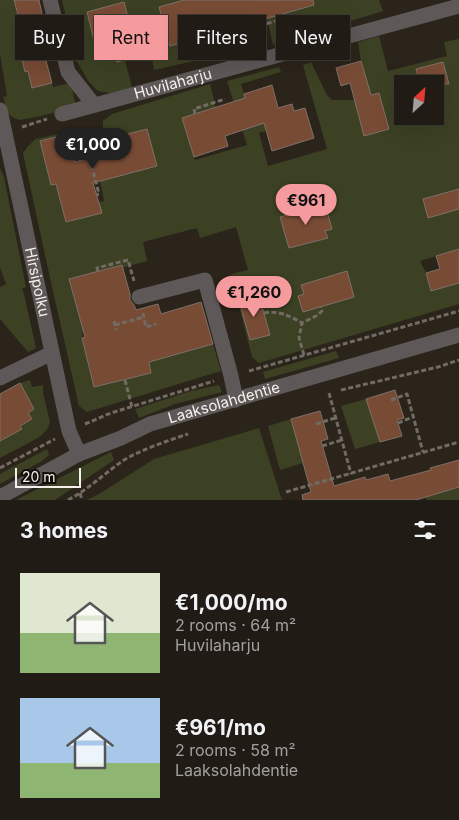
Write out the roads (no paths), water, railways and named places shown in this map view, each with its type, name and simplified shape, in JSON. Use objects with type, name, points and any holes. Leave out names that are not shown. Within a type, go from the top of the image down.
[{"type":"street","points":[[50,0],[68,72],[94,105]]},
{"type":"street","name":"Huvilaharju","points":[[62,114],[459,6]]},
{"type":"street","name":"Hirsipolku","points":[[0,110],[2,134],[69,431],[79,454]]},
{"type":"street","points":[[139,298],[205,280],[236,400]]},
{"type":"street","name":"Laaksolahdentie","points":[[0,497],[79,454],[121,438],[150,424],[459,336]]},
{"type":"street","points":[[0,378],[52,354]]}]
